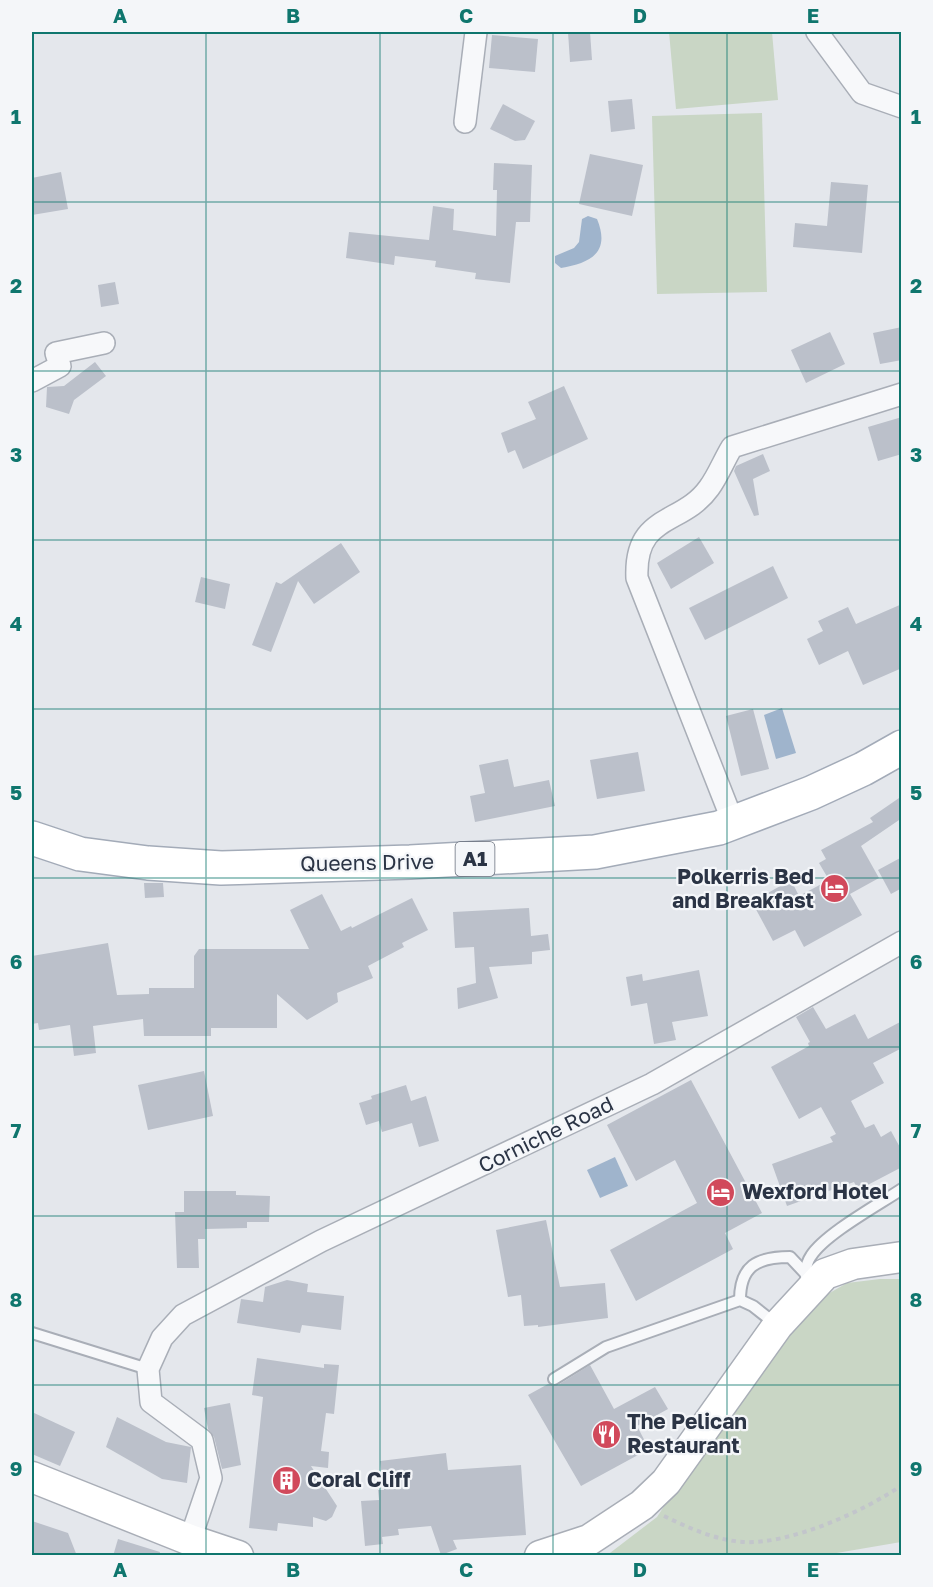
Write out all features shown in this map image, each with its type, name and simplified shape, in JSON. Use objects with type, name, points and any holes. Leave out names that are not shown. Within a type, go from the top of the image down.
[{"type":"main road","name":"Queens Drive","points":[[32,838],[80,854],[148,863],[221,868],[410,862],[595,852],[687,836],[733,822],[811,793],[863,769],[902,747]]},
{"type":"main road","points":[[540,1556],[589,1540],[642,1505],[682,1461],[806,1282],[844,1267],[902,1257]]},
{"type":"main road","points":[[32,1477],[190,1540],[238,1556]]},
{"type":"street","points":[[465,122],[476,32]]},
{"type":"street","points":[[817,32],[862,93],[902,106]]},
{"type":"street","points":[[32,381],[60,366],[56,354],[104,344]]},
{"type":"street","points":[[733,822],[638,578],[637,560],[648,532],[709,489],[732,447],[902,394]]},
{"type":"street","name":"Corniche Road","points":[[148,1369],[162,1338],[183,1316],[321,1241],[652,1084],[902,942]]},
{"type":"street","points":[[148,1369],[151,1402],[202,1440],[211,1478],[190,1540]]},
{"type":"lane","points":[[806,1282],[810,1257],[822,1243],[902,1189]]},
{"type":"lane","points":[[740,1300],[740,1284],[744,1274],[759,1261],[790,1257],[806,1282]]},
{"type":"lane","points":[[554,1379],[606,1347],[740,1300],[753,1306],[778,1325]]},
{"type":"lane","points":[[32,1333],[148,1369]]},
{"type":"path","points":[[642,1505],[697,1532],[743,1542],[762,1541],[835,1522],[881,1499],[902,1485]]},
{"type":"green space","points":[[669,32],[772,32],[778,100],[676,109]]},
{"type":"green space","points":[[762,113],[767,292],[657,294],[652,116]]},
{"type":"green space","points":[[901,1279],[901,1542],[825,1555],[606,1556],[657,1517],[781,1328],[807,1306],[847,1283]]},
{"type":"water","points":[[588,216],[597,219],[601,231],[599,248],[589,259],[561,268],[555,263],[555,256],[574,248],[579,242],[582,219]]},
{"type":"water","points":[[782,708],[796,753],[776,759],[764,715]]},
{"type":"water","points":[[615,1157],[628,1186],[600,1198],[587,1170]]},
{"type":"building","points":[[568,32],[590,32],[592,60],[570,62]]},
{"type":"building","points":[[492,35],[538,39],[535,72],[489,68]]},
{"type":"building","points":[[632,99],[635,129],[611,132],[608,101]]},
{"type":"building","points":[[503,104],[535,121],[525,140],[515,141],[490,129]]},
{"type":"building","points":[[590,154],[643,165],[632,216],[579,204]]},
{"type":"building","points":[[494,163],[532,165],[530,222],[516,222],[510,283],[475,279],[476,273],[435,267],[436,261],[395,256],[394,265],[346,258],[349,232],[429,240],[433,206],[454,209],[453,230],[496,236],[497,190],[493,190]]},
{"type":"building","points":[[61,172],[68,209],[32,215],[32,178]]},
{"type":"building","points":[[831,182],[868,185],[862,253],[793,247],[795,223],[827,226]]},
{"type":"building","points":[[115,282],[119,304],[101,307],[98,285]]},
{"type":"building","points":[[902,327],[902,360],[880,364],[873,333]]},
{"type":"building","points":[[830,332],[845,364],[806,383],[791,350]]},
{"type":"building","points":[[95,362],[106,376],[74,400],[69,414],[46,407],[47,387],[64,386]]},
{"type":"building","points":[[564,386],[588,439],[523,469],[515,450],[508,453],[501,433],[536,419],[528,402]]},
{"type":"building","points":[[902,417],[902,454],[878,461],[868,427]]},
{"type":"building","points":[[763,454],[770,471],[753,479],[759,515],[754,516],[734,471],[736,466]]},
{"type":"building","points":[[699,537],[714,563],[671,589],[657,563]]},
{"type":"building","points":[[341,543],[360,572],[314,604],[298,581],[271,652],[252,645],[276,582],[281,584]]},
{"type":"building","points":[[773,566],[788,598],[705,640],[689,608]]},
{"type":"building","points":[[201,577],[230,584],[225,609],[195,602]]},
{"type":"building","points":[[902,604],[902,668],[863,685],[848,651],[819,665],[807,639],[823,631],[818,621],[848,607],[856,624]]},
{"type":"building","points":[[753,709],[769,769],[741,776],[726,716]]},
{"type":"building","points":[[638,752],[645,791],[597,799],[590,760]]},
{"type":"building","points":[[508,759],[514,787],[549,780],[555,806],[475,822],[470,796],[485,793],[479,765]]},
{"type":"building","name":"Polkerris Bed and Breakfast","points":[[902,796],[902,818],[861,846],[879,878],[850,894],[862,915],[804,947],[795,930],[773,941],[752,902],[791,880],[799,896],[829,880],[819,863],[826,859],[821,850],[873,822],[870,818]]},
{"type":"building","points":[[902,857],[902,888],[891,894],[878,870]]},
{"type":"building","points":[[144,883],[163,883],[164,897],[145,898]]},
{"type":"building","points":[[322,894],[341,931],[351,926],[352,928],[412,898],[428,930],[402,943],[404,947],[368,966],[373,978],[337,993],[338,1002],[307,1020],[277,994],[277,1028],[211,1028],[211,1036],[144,1036],[143,1019],[93,1026],[96,1053],[74,1056],[70,1025],[39,1030],[38,1023],[32,1024],[32,956],[108,943],[117,995],[149,994],[149,988],[194,988],[194,956],[199,949],[309,949],[290,910]]},
{"type":"building","points":[[529,908],[531,936],[548,934],[550,950],[532,952],[532,964],[489,967],[498,998],[458,1009],[457,988],[476,983],[474,947],[455,948],[453,912]]},
{"type":"building","points":[[699,970],[708,1016],[672,1022],[676,1040],[654,1044],[647,1003],[631,1006],[626,977],[642,974],[643,981]]},
{"type":"building","points":[[813,1007],[826,1029],[855,1014],[868,1039],[902,1021],[902,1048],[873,1063],[884,1083],[851,1101],[865,1128],[874,1124],[881,1137],[891,1131],[902,1151],[902,1167],[858,1190],[854,1182],[787,1206],[772,1164],[833,1142],[830,1137],[836,1134],[821,1107],[799,1119],[771,1067],[809,1046],[810,1042],[796,1017]]},
{"type":"building","points":[[204,1071],[213,1116],[148,1130],[138,1085]]},
{"type":"building","name":"Wexford Hotel","points":[[691,1080],[762,1213],[725,1233],[733,1249],[636,1301],[610,1250],[697,1203],[675,1160],[636,1181],[607,1125]]},
{"type":"building","points":[[406,1085],[411,1101],[426,1096],[439,1141],[419,1147],[412,1123],[382,1132],[379,1121],[366,1125],[359,1103],[372,1099],[371,1096]]},
{"type":"building","points":[[184,1191],[236,1191],[236,1195],[270,1196],[269,1222],[247,1222],[247,1228],[205,1229],[205,1239],[198,1239],[199,1268],[177,1268],[175,1212],[184,1212]]},
{"type":"building","points":[[546,1220],[560,1287],[605,1283],[608,1318],[538,1327],[538,1325],[524,1326],[521,1295],[508,1297],[496,1230]]},
{"type":"building","points":[[287,1280],[308,1284],[307,1292],[344,1296],[341,1330],[302,1325],[300,1333],[237,1323],[241,1299],[263,1302],[265,1287]]},
{"type":"building","name":"Coral Cliff","points":[[257,1358],[324,1368],[324,1364],[339,1365],[334,1414],[326,1413],[321,1451],[329,1452],[328,1468],[311,1466],[337,1506],[332,1517],[326,1521],[313,1517],[313,1527],[278,1523],[277,1531],[249,1528],[263,1397],[252,1395]]},
{"type":"building","points":[[590,1365],[614,1409],[655,1387],[668,1409],[637,1426],[649,1449],[581,1486],[528,1395],[548,1384],[558,1385]]},
{"type":"building","points":[[230,1403],[241,1465],[222,1469],[214,1437],[208,1429],[204,1408]]},
{"type":"building","points":[[32,1412],[75,1432],[60,1466],[32,1454]]},
{"type":"building","points":[[117,1417],[166,1442],[191,1447],[187,1483],[162,1479],[106,1447]]},
{"type":"building","points":[[446,1453],[448,1470],[521,1465],[526,1535],[453,1540],[457,1549],[441,1555],[431,1526],[398,1529],[399,1535],[382,1537],[383,1544],[365,1546],[361,1501],[379,1500],[378,1490],[384,1490],[380,1461]]},
{"type":"building","points":[[32,1521],[68,1533],[77,1556],[32,1556]]},
{"type":"building","points":[[118,1539],[160,1552],[159,1556],[113,1556]]},
{"type":"place","name":"Polkerris Bed and Breakfast","points":[[835,889]]},
{"type":"place","name":"Wexford Hotel","points":[[721,1192]]},
{"type":"place","name":"The Pelican Restaurant","points":[[606,1434]]},
{"type":"place","name":"Coral Cliff","points":[[286,1480]]}]
